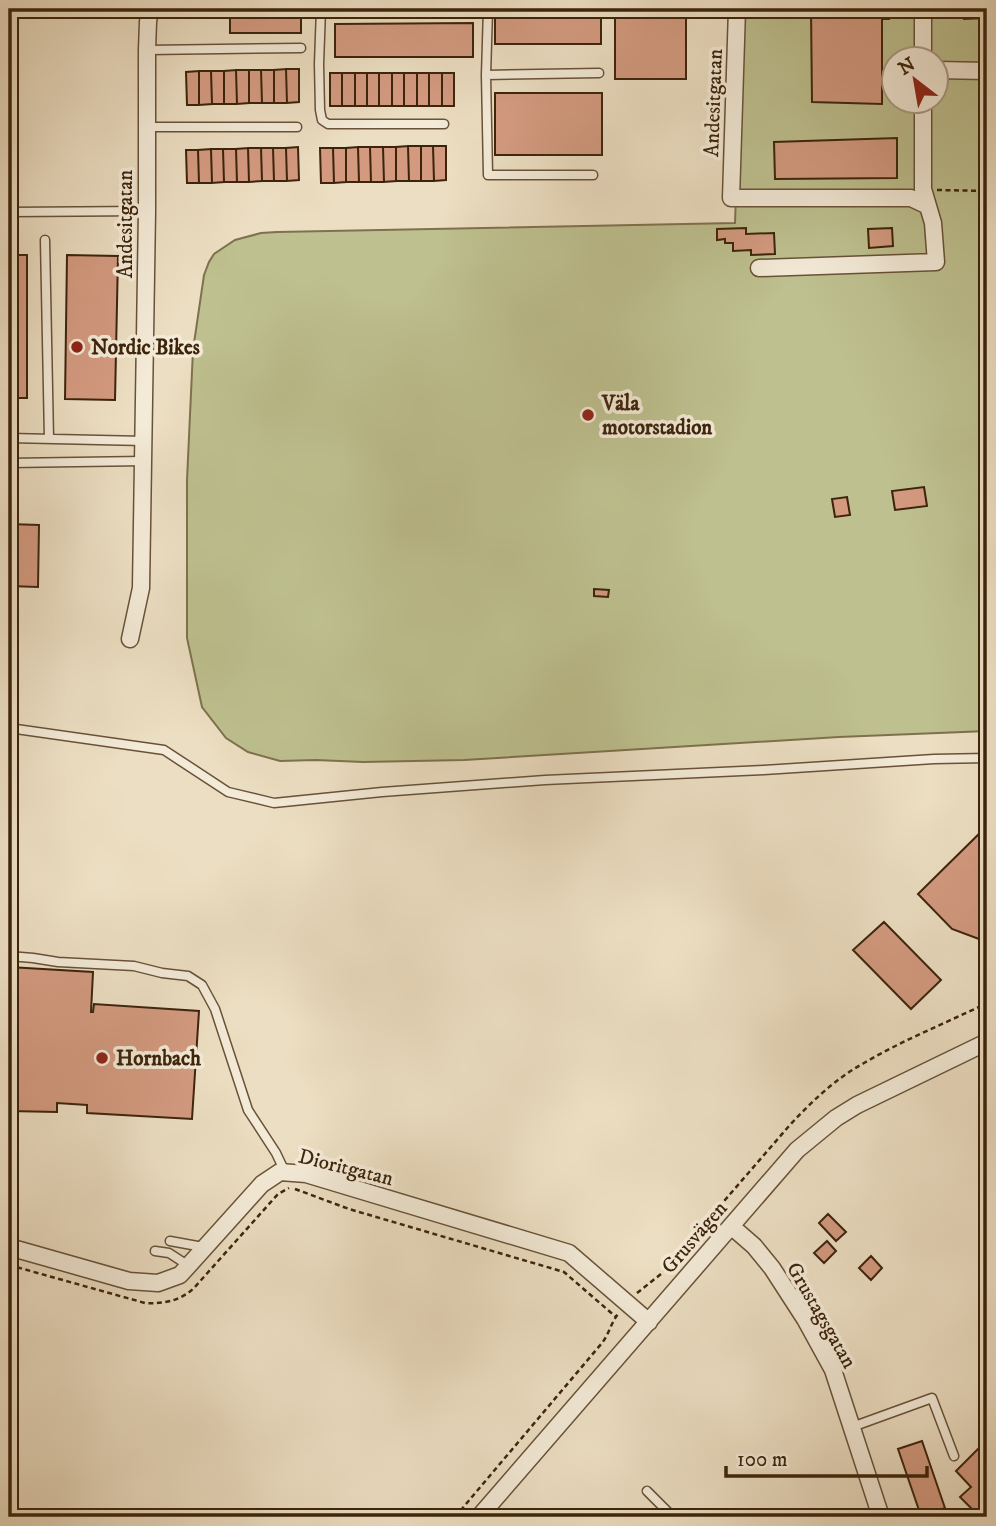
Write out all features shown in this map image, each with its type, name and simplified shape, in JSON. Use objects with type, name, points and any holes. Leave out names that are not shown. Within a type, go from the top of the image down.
[{"type":"street","name":"Andesitgatan","points":[[130,639],[141,588],[147,50],[150,9]]},
{"type":"street","name":"Andesitgatan","points":[[737,9],[731,198],[912,198],[928,206]]},
{"type":"street","points":[[923,9],[923,46]]},
{"type":"street","points":[[950,70],[987,71]]},
{"type":"street","points":[[760,268],[936,262],[933,223],[923,189],[923,116]]},
{"type":"street","name":"Grusvägen","points":[[479,1517],[797,1150],[836,1118],[884,1091],[987,1042]]},
{"type":"street","name":"Dioritgatan","points":[[9,1247],[129,1281],[158,1283],[180,1275],[262,1184],[280,1172],[306,1174],[569,1254],[649,1322]]},
{"type":"street","name":"Grustagsgatan","points":[[731,1226],[763,1256],[805,1319],[837,1378],[881,1517]]},
{"type":"lane","points":[[321,9],[319,64],[322,120],[328,124],[444,124]]},
{"type":"lane","points":[[488,9],[488,175],[593,175]]},
{"type":"lane","points":[[147,50],[301,48]]},
{"type":"lane","points":[[486,75],[599,73]]},
{"type":"lane","points":[[146,127],[296,127]]},
{"type":"lane","points":[[9,212],[147,211]]},
{"type":"lane","points":[[45,240],[49,439]]},
{"type":"lane","points":[[9,438],[144,441]]},
{"type":"lane","points":[[9,463],[144,461]]},
{"type":"lane","points":[[9,728],[164,750],[228,792],[274,803],[545,780],[987,758]]},
{"type":"lane","points":[[9,956],[134,966],[188,976],[202,985],[215,1009],[248,1110],[286,1173]]},
{"type":"lane","points":[[170,1241],[206,1248]]},
{"type":"lane","points":[[155,1251],[169,1253],[189,1266]]},
{"type":"lane","points":[[852,1427],[932,1398],[954,1456]]},
{"type":"lane","points":[[647,1491],[673,1517]]},
{"type":"path","points":[[923,189],[987,191]]},
{"type":"path","points":[[9,1265],[145,1303],[167,1302],[188,1294],[278,1194],[288,1188],[294,1188],[348,1209],[564,1272],[616,1317]]},
{"type":"path","points":[[9,1511],[27,1517]]},
{"type":"green space","name":"Väla motorstadion","points":[[742,9],[987,9],[987,731],[839,737],[464,760],[363,762],[280,761],[248,752],[226,738],[202,707],[187,638],[187,480],[193,350],[204,275],[214,254],[235,240],[277,232],[735,223]]},
{"type":"building","points":[[230,9],[301,9],[301,33],[230,33]]},
{"type":"building","points":[[495,9],[601,9],[601,44],[495,44]]},
{"type":"building","points":[[615,9],[686,9],[686,79],[615,79]]},
{"type":"building","points":[[811,9],[890,9],[889,19],[882,19],[880,104],[812,102]]},
{"type":"building","points":[[963,9],[987,9],[987,18],[964,19]]},
{"type":"building","points":[[473,23],[473,57],[335,57],[335,24]]},
{"type":"building","points":[[286,69],[299,69],[299,102],[287,103]]},
{"type":"building","points":[[286,69],[287,103],[274,103],[274,70]]},
{"type":"building","points":[[236,70],[237,104],[224,104],[224,71]]},
{"type":"building","points":[[236,70],[249,70],[249,103],[237,104]]},
{"type":"building","points":[[249,70],[261,70],[262,103],[249,103]]},
{"type":"building","points":[[261,70],[274,70],[274,103],[262,103]]},
{"type":"building","points":[[199,71],[199,105],[187,105],[186,72]]},
{"type":"building","points":[[199,71],[211,71],[212,104],[199,105]]},
{"type":"building","points":[[211,71],[224,71],[224,104],[212,104]]},
{"type":"building","points":[[330,73],[342,73],[342,106],[330,106]]},
{"type":"building","points":[[342,73],[355,73],[355,106],[342,106]]},
{"type":"building","points":[[355,73],[367,73],[367,106],[355,106]]},
{"type":"building","points":[[367,73],[379,73],[379,106],[367,106]]},
{"type":"building","points":[[379,73],[392,73],[392,106],[379,106]]},
{"type":"building","points":[[392,73],[404,73],[404,106],[392,106]]},
{"type":"building","points":[[404,73],[417,73],[417,106],[404,106]]},
{"type":"building","points":[[417,73],[429,73],[429,106],[417,106]]},
{"type":"building","points":[[429,73],[442,73],[442,106],[429,106]]},
{"type":"building","points":[[442,73],[454,73],[454,106],[442,106]]},
{"type":"building","points":[[495,93],[602,93],[602,155],[495,155]]},
{"type":"building","points":[[897,138],[897,178],[775,179],[774,142]]},
{"type":"building","points":[[408,146],[409,181],[396,181],[396,147]]},
{"type":"building","points":[[408,146],[421,146],[421,181],[409,181]]},
{"type":"building","points":[[421,146],[433,146],[434,181],[421,181]]},
{"type":"building","points":[[433,146],[446,146],[446,180],[434,181]]},
{"type":"building","points":[[298,147],[299,180],[287,181],[286,148]]},
{"type":"building","points":[[358,147],[359,182],[346,182],[346,148]]},
{"type":"building","points":[[358,147],[370,147],[371,182],[359,182]]},
{"type":"building","points":[[370,147],[383,147],[384,182],[371,182]]},
{"type":"building","points":[[383,147],[396,147],[396,181],[384,182]]},
{"type":"building","points":[[248,148],[249,182],[237,182],[236,149]]},
{"type":"building","points":[[248,148],[261,148],[262,181],[249,182]]},
{"type":"building","points":[[261,148],[273,148],[274,181],[262,181]]},
{"type":"building","points":[[273,148],[286,148],[287,181],[274,181]]},
{"type":"building","points":[[320,148],[333,148],[334,183],[321,183]]},
{"type":"building","points":[[333,148],[346,148],[346,182],[334,183]]},
{"type":"building","points":[[211,149],[212,183],[199,183],[198,150]]},
{"type":"building","points":[[211,149],[223,149],[224,182],[212,183]]},
{"type":"building","points":[[223,149],[236,149],[237,182],[224,182]]},
{"type":"building","points":[[186,150],[198,150],[199,183],[187,183]]},
{"type":"building","points":[[746,228],[746,234],[774,233],[775,254],[751,255],[751,250],[733,251],[733,243],[725,243],[725,239],[717,240],[717,229]]},
{"type":"building","points":[[892,228],[893,246],[869,248],[868,229]]},
{"type":"building","points":[[9,255],[27,255],[27,398],[9,398]]},
{"type":"building","points":[[67,255],[118,256],[115,400],[65,399]]},
{"type":"building","points":[[924,487],[927,506],[895,510],[892,491]]},
{"type":"building","points":[[847,497],[850,515],[835,517],[832,499]]},
{"type":"building","points":[[9,524],[39,525],[38,587],[9,586]]},
{"type":"building","points":[[594,589],[609,590],[608,597],[594,596]]},
{"type":"building","points":[[987,826],[987,942],[952,929],[918,894]]},
{"type":"building","points":[[884,922],[941,980],[911,1009],[853,950]]},
{"type":"building","name":"Hornbach","points":[[9,967],[93,972],[91,1012],[94,1004],[199,1011],[192,1119],[87,1113],[87,1105],[57,1103],[57,1112],[9,1111]]},
{"type":"building","points":[[828,1214],[846,1232],[836,1241],[819,1223]]},
{"type":"building","points":[[827,1241],[836,1251],[824,1263],[814,1253]]},
{"type":"building","points":[[871,1256],[882,1268],[871,1280],[859,1268]]},
{"type":"building","points":[[987,1440],[987,1502],[976,1513],[960,1497],[971,1487],[956,1471]]},
{"type":"building","points":[[922,1441],[945,1508],[921,1516],[898,1449]]},
{"type":"place","name":"Nordic Bikes","points":[[77,347]]},
{"type":"place","name":"Väla motorstadion","points":[[588,415]]},
{"type":"place","name":"Hornbach","points":[[102,1058]]}]
